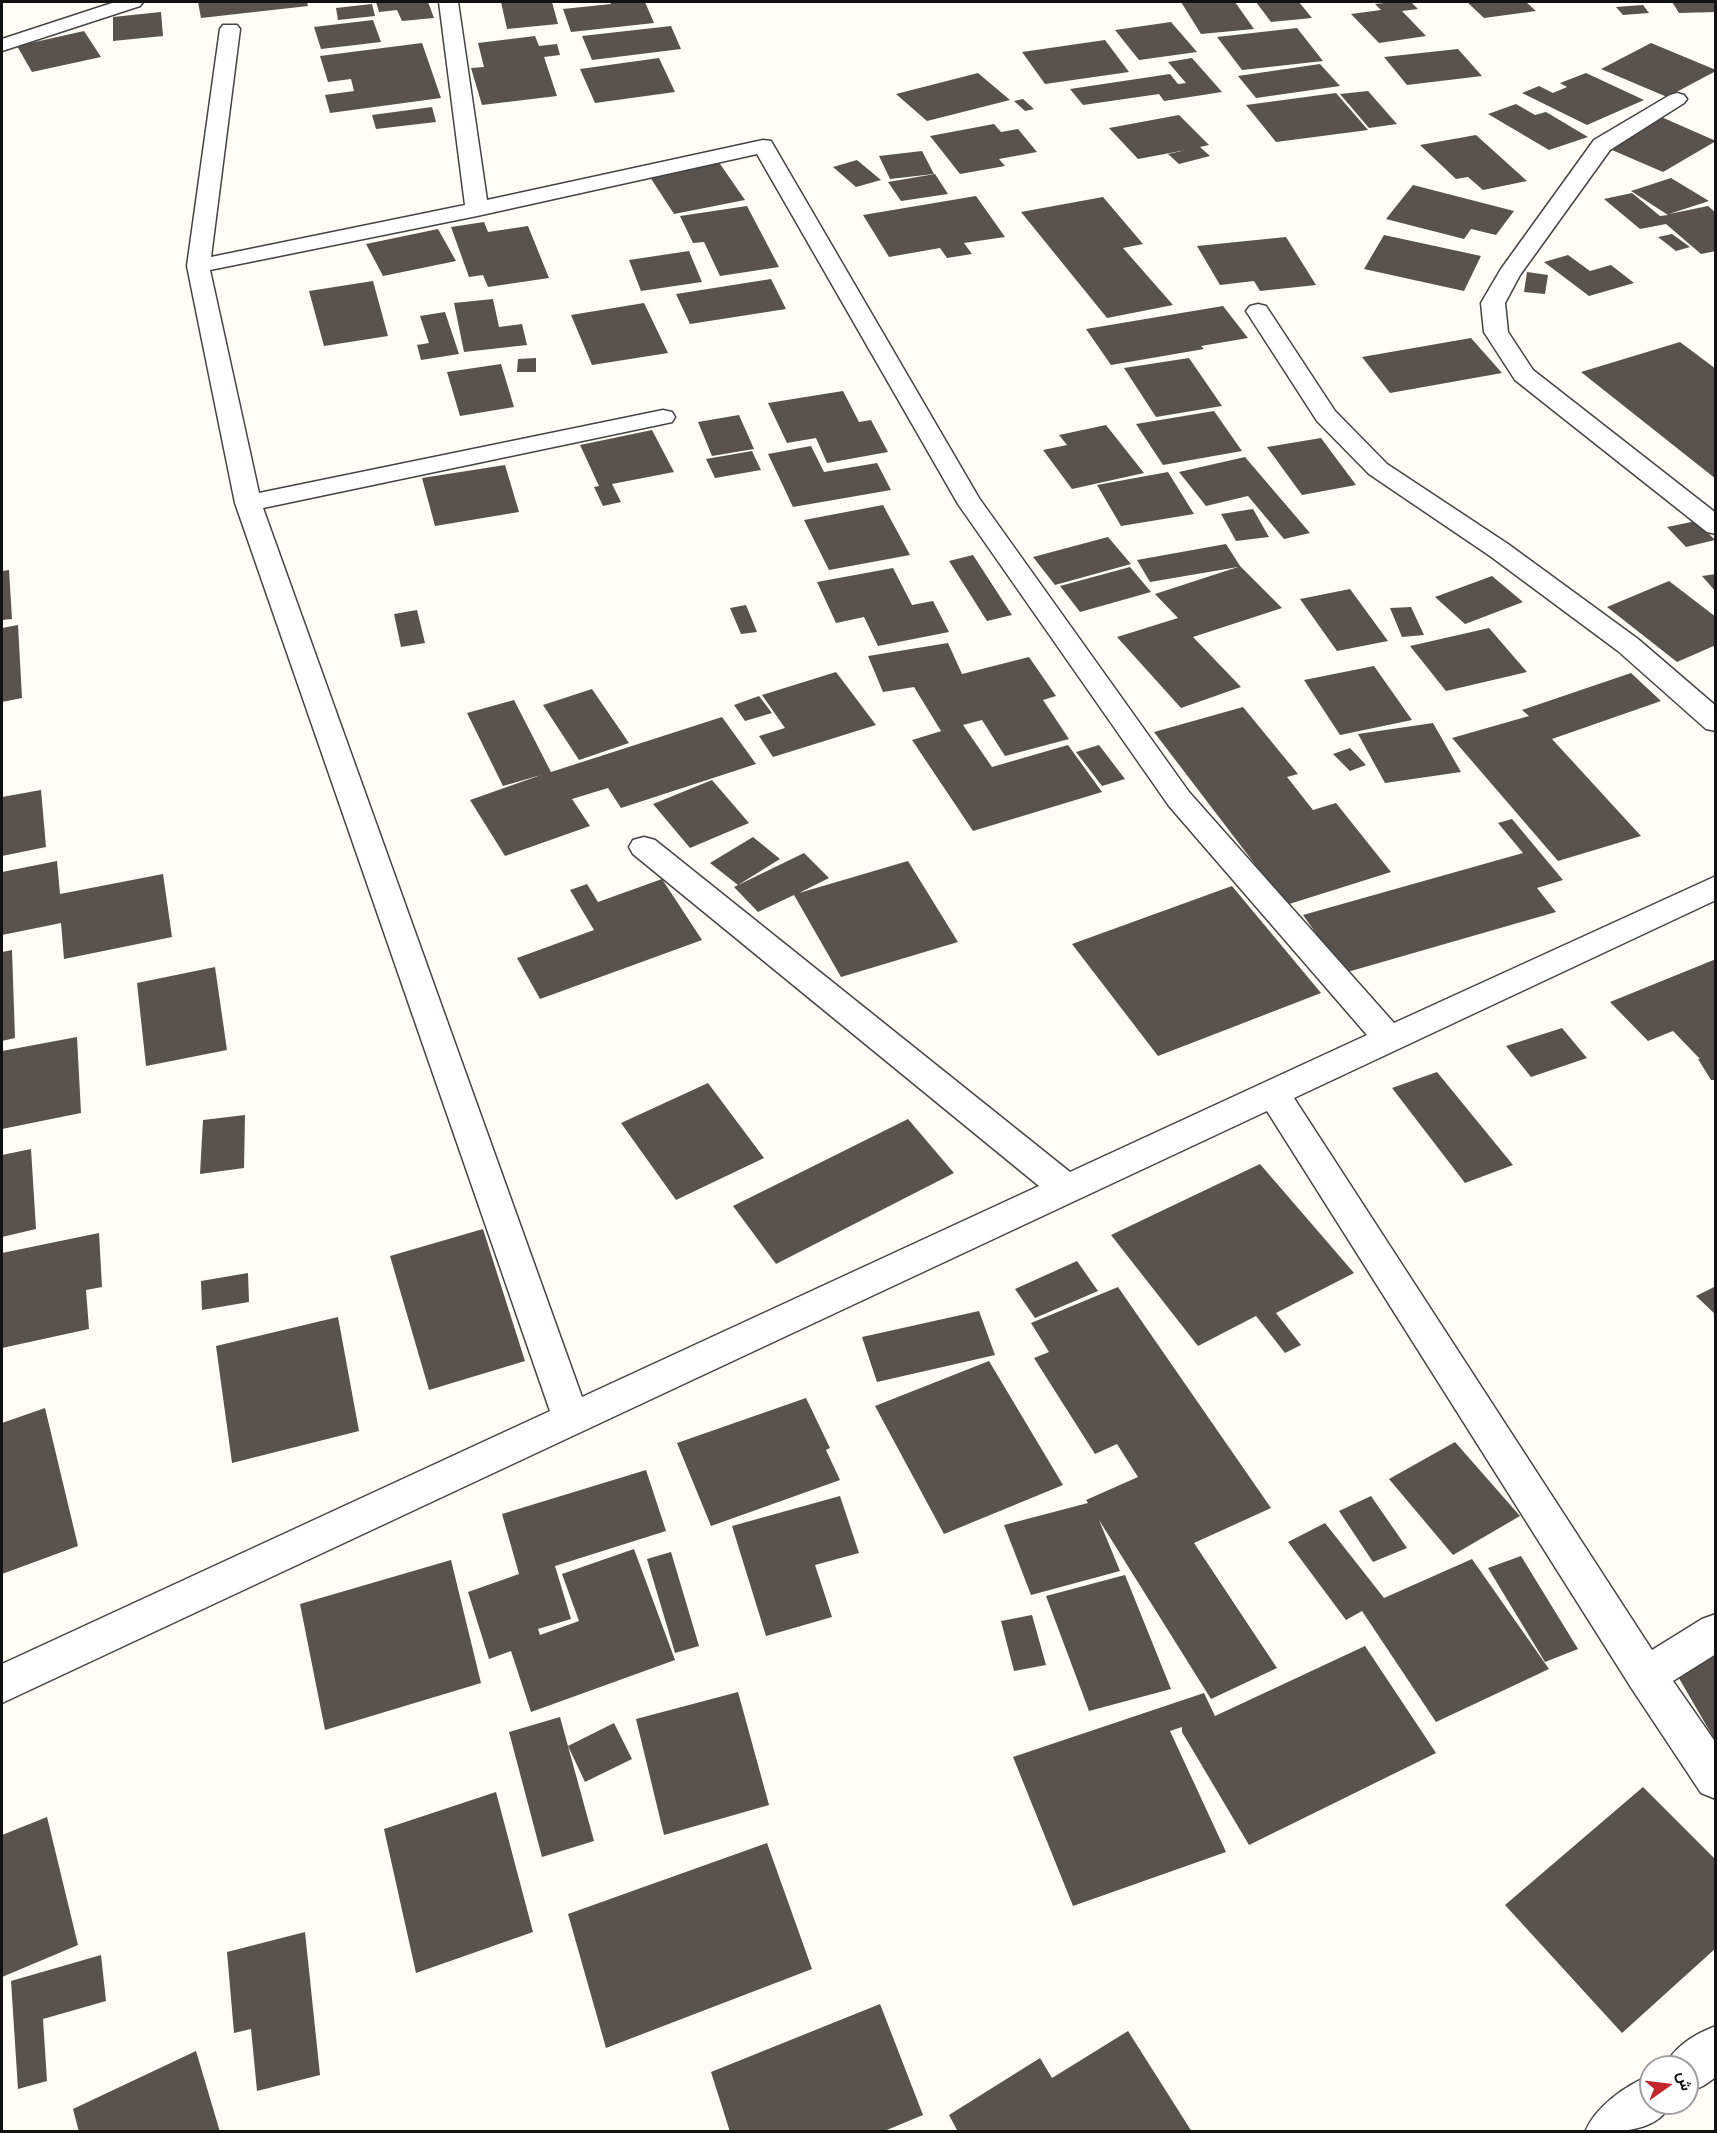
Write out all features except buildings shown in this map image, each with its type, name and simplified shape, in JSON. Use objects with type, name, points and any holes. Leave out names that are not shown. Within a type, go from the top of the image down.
[{"type":"street","points":[[2,45],[133,2]]},
{"type":"street","points":[[448,2],[477,209]]},
{"type":"street","points":[[230,29],[198,266],[248,503],[572,1420]]},
{"type":"street","points":[[1677,99],[1602,145],[1509,274],[1493,303],[1496,332],[1524,375],[1716,526]]},
{"type":"street","points":[[198,266],[477,209],[763,146],[967,499],[1179,800],[1389,1040]]},
{"type":"street","points":[[1258,311],[1326,416],[1378,469],[1499,550],[1628,645],[1716,722]]},
{"type":"street","points":[[248,503],[663,417]]},
{"type":"street","points":[[644,847],[1067,1190]]},
{"type":"street","points":[[2,1684],[1716,887]]},
{"type":"street","points":[[1274,1094],[1646,1676],[1716,1779]]},
{"type":"street","points":[[1646,1676],[1716,1632]]},
{"type":"street","points":[[1699,2061],[1716,2048]]},
{"type":"street","points":[[1608,2132],[1639,2107]]}]
